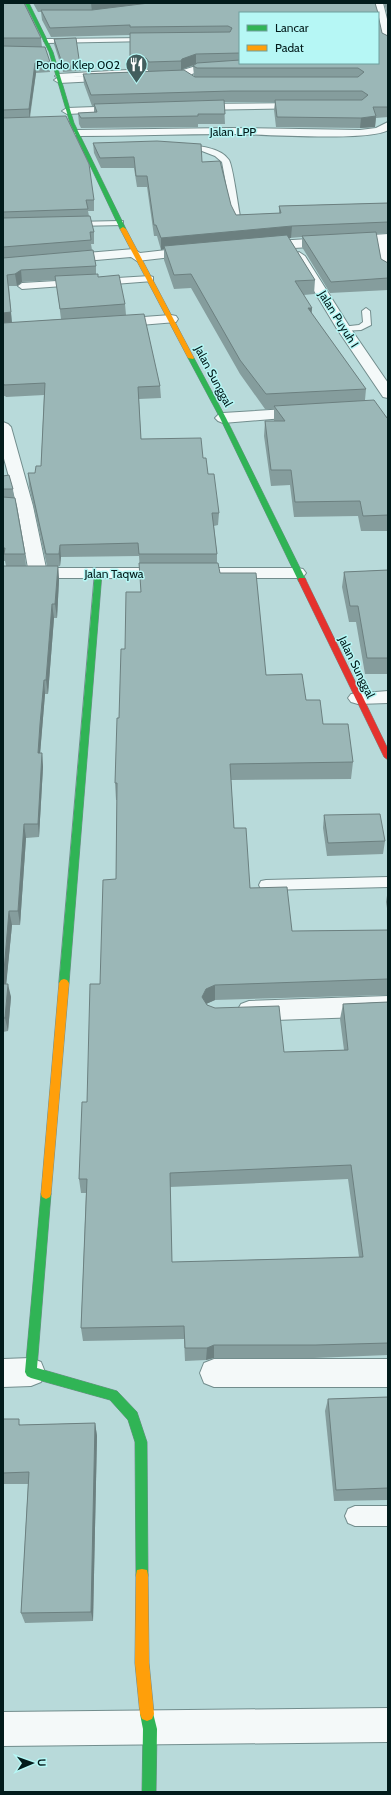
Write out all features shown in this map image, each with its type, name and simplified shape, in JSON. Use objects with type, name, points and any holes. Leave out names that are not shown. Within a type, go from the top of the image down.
[{"type":"main road","name":"Jalan Sunggal","points":[[26,5],[38,16],[59,78],[67,111],[120,223],[223,418],[297,573],[388,757]]},
{"type":"main road","points":[[98,573],[31,1372],[113,1395],[133,1416],[140,1442],[142,1632],[145,1702],[150,1729],[149,1792]]},
{"type":"street","points":[[378,3],[385,18],[388,42]]},
{"type":"street","points":[[37,52],[51,52]]},
{"type":"street","points":[[59,78],[191,79],[187,72],[196,69],[260,64]]},
{"type":"street","points":[[185,107],[316,106]]},
{"type":"street","points":[[67,111],[138,108]]},
{"type":"street","name":"Jalan LPP","points":[[57,124],[75,128],[360,133],[379,131],[388,125]]},
{"type":"street","points":[[246,247],[384,238],[388,270]]},
{"type":"street","name":"Jalan Puyuh I","points":[[291,243],[344,329],[388,394]]},
{"type":"street","points":[[3,264],[208,250]]},
{"type":"street","points":[[102,324],[171,319]]},
{"type":"street","points":[[223,418],[317,412]]},
{"type":"street","points":[[3,430],[14,483],[38,573]]},
{"type":"street","name":"Jalan Taqwa","points":[[3,573],[297,573]]},
{"type":"street","points":[[358,698],[388,697]]},
{"type":"street","points":[[231,1011],[388,1006]]},
{"type":"street","points":[[3,1373],[31,1372]]},
{"type":"street","points":[[214,1373],[388,1373]]},
{"type":"street","points":[[3,1730],[388,1725]]},
{"type":"lane","points":[[47,41],[152,40]]},
{"type":"lane","points":[[59,78],[146,71]]},
{"type":"lane","points":[[176,148],[203,149],[218,154],[226,161],[236,216]]},
{"type":"lane","points":[[85,150],[97,150]]},
{"type":"lane","points":[[66,224],[120,223]]},
{"type":"lane","points":[[22,286],[150,279]]},
{"type":"lane","points":[[344,329],[361,327],[368,324],[366,311]]},
{"type":"lane","points":[[266,885],[388,882]]},
{"type":"lane","points":[[355,1516],[388,1516]]},
{"type":"building","points":[[3,3],[24,3],[41,38],[3,38]]},
{"type":"building","points":[[149,3],[375,3],[378,12],[239,12],[239,53],[196,54],[182,59],[181,61],[149,62],[146,58],[130,58],[130,33],[230,32],[232,28],[228,26],[130,27],[130,25],[50,28],[41,10],[92,10]]},
{"type":"building","points":[[379,20],[382,33],[388,36],[388,107],[373,107],[376,116],[361,118],[277,117],[275,100],[362,100],[368,95],[362,91],[232,91],[91,95],[83,74],[184,70],[195,77],[358,77],[364,72],[358,68],[197,68],[193,66],[197,63],[239,60],[239,64],[379,64]]},
{"type":"building","points":[[76,38],[80,66],[63,66],[54,39]]},
{"type":"building","points":[[3,46],[45,47],[50,62],[35,63],[29,109],[3,110]]},
{"type":"building","points":[[224,100],[225,114],[198,114],[198,116],[81,118],[78,113],[97,112],[94,104]]},
{"type":"building","points":[[66,116],[89,164],[94,200],[86,200],[88,209],[3,212],[3,118]]},
{"type":"building","points":[[157,141],[201,144],[202,162],[220,161],[231,205],[236,215],[281,213],[279,206],[388,203],[388,222],[292,226],[161,238],[156,225],[154,225],[147,176],[136,176],[134,157],[100,158],[93,143]]},
{"type":"building","points":[[90,216],[94,232],[90,232],[91,240],[3,247],[3,218]]},
{"type":"building","points":[[376,232],[381,259],[388,263],[388,278],[331,282],[302,236]]},
{"type":"building","points":[[287,235],[315,280],[295,281],[312,308],[308,308],[366,389],[266,394],[240,360],[191,274],[174,275],[164,246]]},
{"type":"building","points":[[93,250],[96,266],[21,270],[15,274],[7,275],[11,312],[3,313],[3,258]]},
{"type":"building","points":[[98,274],[98,277],[119,275],[125,304],[60,309],[55,276]]},
{"type":"building","points":[[144,314],[160,386],[138,387],[141,439],[201,438],[203,458],[206,458],[208,474],[214,474],[219,513],[212,513],[217,554],[139,554],[138,543],[60,545],[59,554],[46,554],[28,473],[35,473],[36,466],[41,466],[45,383],[3,384],[3,323]]},
{"type":"building","points":[[374,400],[388,418],[388,515],[363,516],[360,501],[295,502],[291,470],[271,470],[265,421],[285,421],[274,406]]},
{"type":"building","points":[[9,475],[13,489],[3,489],[3,476]]},
{"type":"building","points":[[3,497],[15,498],[25,554],[4,554]]},
{"type":"building","points":[[139,563],[218,563],[220,573],[256,573],[266,675],[302,674],[306,700],[320,700],[323,724],[348,724],[353,762],[230,764],[234,828],[246,828],[250,888],[287,887],[292,931],[388,930],[388,979],[215,985],[206,989],[202,997],[207,1005],[215,1008],[279,1006],[284,1052],[348,1050],[343,1004],[388,1002],[388,1343],[214,1345],[207,1348],[185,1348],[184,1326],[81,1328],[87,1179],[79,1179],[82,1102],[87,1102],[90,984],[100,984],[103,880],[116,879],[117,783],[115,783],[117,718],[119,718],[121,649],[125,649],[126,592],[141,592]],"holes":[[[351,1165],[363,1257],[172,1262],[170,1173]]]},
{"type":"building","points":[[3,566],[58,566],[55,604],[52,604],[46,680],[44,680],[40,724],[38,753],[42,753],[38,824],[24,824],[18,911],[9,911],[3,983]]},
{"type":"building","points":[[388,570],[388,658],[367,658],[358,606],[350,606],[344,572]]},
{"type":"building","points":[[380,814],[385,841],[328,843],[324,815]]},
{"type":"building","points":[[3,984],[8,984],[5,1018],[3,1018]]},
{"type":"building","points":[[388,1397],[388,1488],[336,1490],[328,1399]]},
{"type":"building","points":[[3,1419],[19,1419],[19,1425],[95,1423],[91,1612],[21,1613],[29,1472],[3,1473]]},
{"type":"traffic: fast","points":[[27,3],[51,52],[72,123],[123,229]]},
{"type":"traffic: fast","points":[[191,358],[223,418],[302,580]]},
{"type":"traffic: fast","points":[[64,983],[98,573]]},
{"type":"traffic: fast","points":[[46,1194],[31,1372],[113,1395],[133,1416],[141,1442],[142,1575]]},
{"type":"traffic: fast","points":[[147,1714],[150,1729],[149,1792]]},
{"type":"traffic: slow","points":[[123,229],[191,358]]},
{"type":"traffic: slow","points":[[46,1194],[64,983]]},
{"type":"traffic: slow","points":[[142,1575],[142,1663],[144,1697],[147,1714]]},
{"type":"traffic: jam","points":[[302,580],[388,757]]},
{"type":"place","name":"Pondo Klep 002","points":[[136,84]]}]
